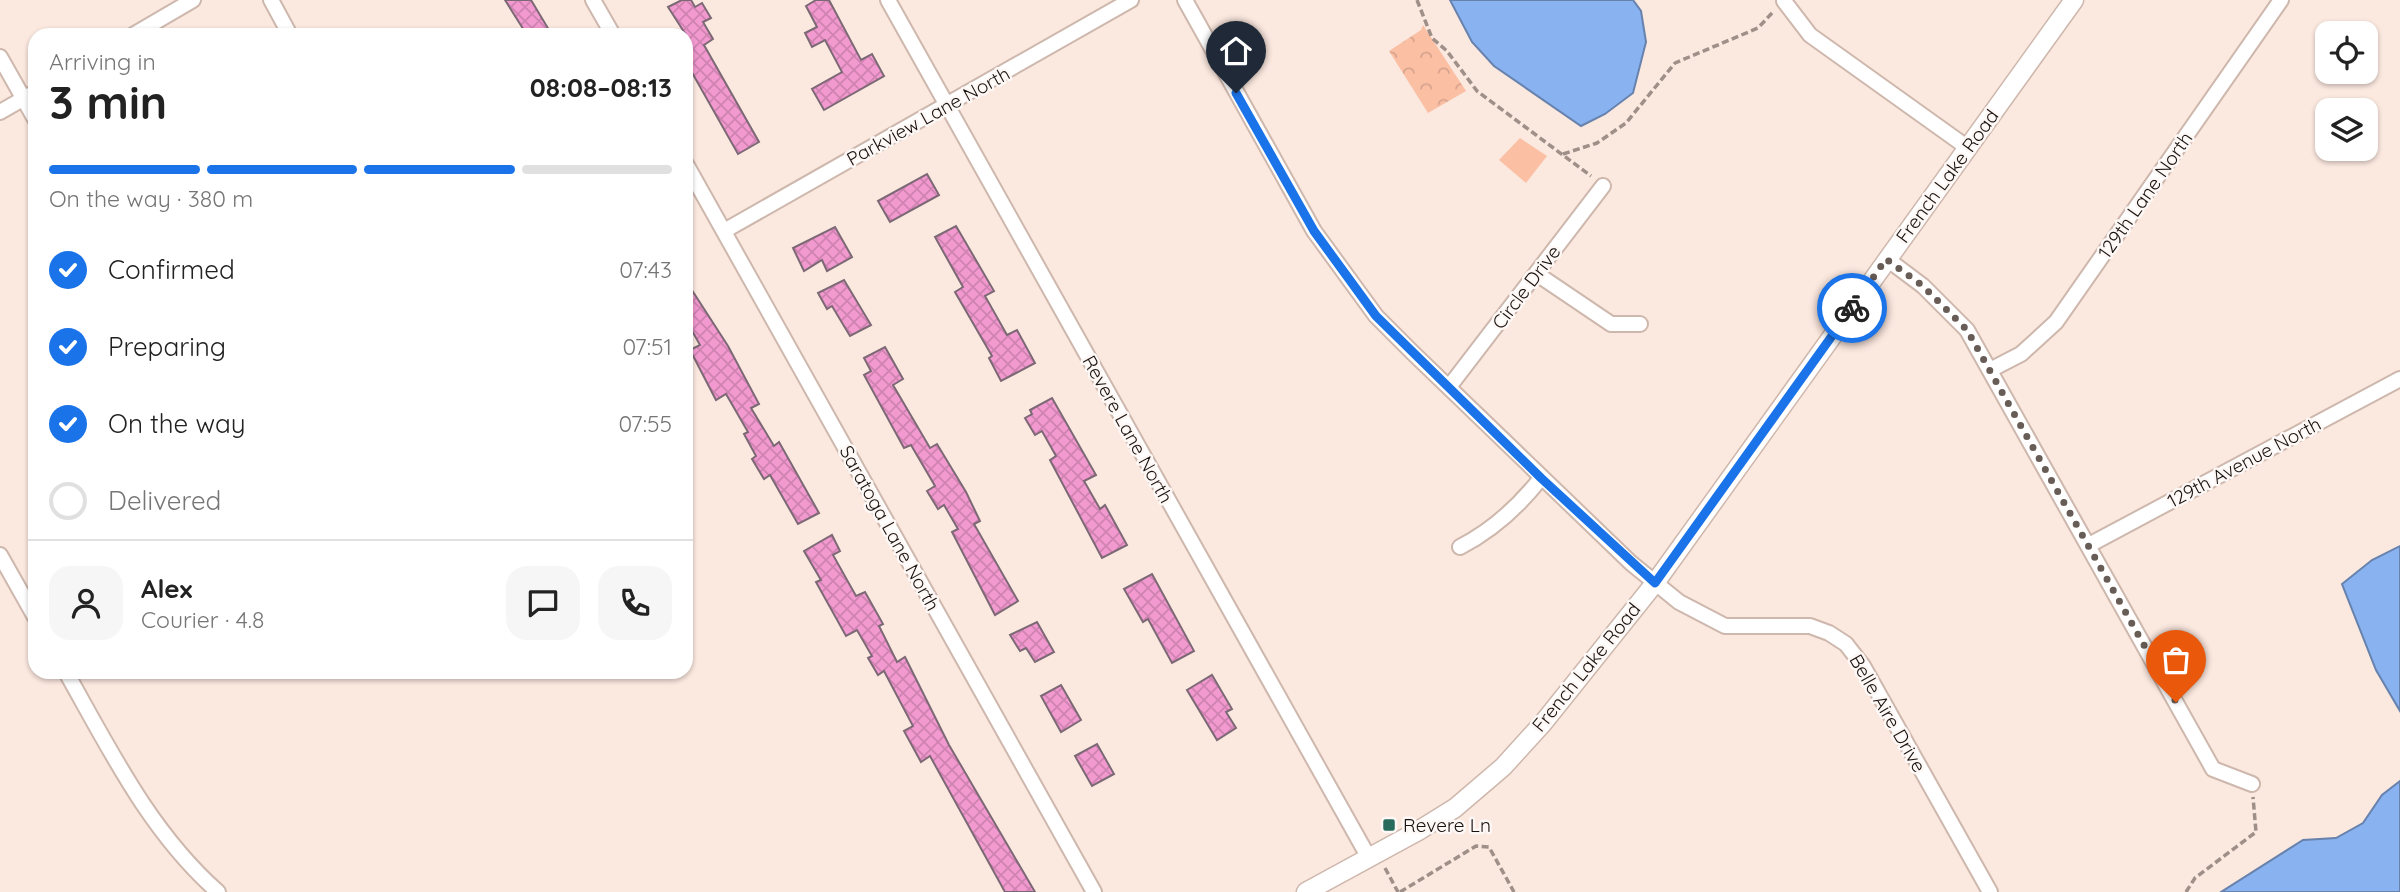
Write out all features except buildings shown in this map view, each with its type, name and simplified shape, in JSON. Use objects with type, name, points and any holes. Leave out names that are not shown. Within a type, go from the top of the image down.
[{"type":"street","points":[[145,28],[193,0]]},
{"type":"street","points":[[271,0],[286,28]]},
{"type":"street","points":[[593,0],[609,28]]},
{"type":"street","name":"Revere Lane North","points":[[888,0],[1373,856]]},
{"type":"street","name":"Parkview Lane North","points":[[724,231],[1131,0]]},
{"type":"street","name":"Belle Aire Drive","points":[[1185,0],[1314,231],[1376,316],[1541,478],[1655,583],[1703,617],[1726,626],[1810,626],[1829,633],[1846,644],[1863,666],[1990,892]]},
{"type":"street","name":"French Lake Road","points":[[1306,892],[1455,808],[1503,767],[1543,723],[1655,583],[2074,0]]},
{"type":"street","name":"129th Lane North","points":[[1990,370],[2021,354],[2056,322],[2281,0]]},
{"type":"street","points":[[1784,1],[1810,35],[1968,148]]},
{"type":"street","points":[[0,57],[28,94]]},
{"type":"street","points":[[0,113],[28,96]]},
{"type":"street","name":"Saratoga Lane North","points":[[693,176],[1094,892]]},
{"type":"street","name":"Circle Drive","points":[[1449,387],[1603,186]]},
{"type":"street","points":[[1886,259],[1950,311],[1967,330],[2213,769],[2252,785]]},
{"type":"street","points":[[1537,274],[1611,324],[1640,324]]},
{"type":"street","name":"129th Avenue North","points":[[2089,545],[2400,379]]},
{"type":"street","points":[[1460,547],[1480,537],[1526,496],[1541,478]]},
{"type":"street","points":[[0,555],[28,605]]},
{"type":"street","points":[[70,679],[125,776],[159,829],[192,870],[218,892]]},
{"type":"path","points":[[1417,0],[1432,38],[1447,51],[1477,91],[1603,186]]},
{"type":"path","points":[[1563,154],[1597,143],[1626,123],[1675,63],[1758,28],[1784,1]]},
{"type":"path","points":[[2186,892],[2195,878],[2256,832],[2252,785]]},
{"type":"path","points":[[1373,856],[1399,892],[1476,846],[1489,847],[1514,892]]},
{"type":"green space","points":[[1423,25],[1466,91],[1428,113],[1389,51],[1421,30]]},
{"type":"green space","points":[[1520,138],[1547,156],[1526,183],[1499,160]]},
{"type":"water","points":[[1450,0],[1633,0],[1641,11],[1646,42],[1633,93],[1605,114],[1581,126],[1494,66],[1472,42]]},
{"type":"water","points":[[2400,546],[2400,711],[2376,670],[2342,584],[2372,560]]},
{"type":"water","points":[[2400,781],[2400,892],[2221,892],[2303,840],[2336,838],[2363,823],[2382,795]]},
{"type":"way so far","points":[[1852,308],[1886,259],[1923,286],[1967,330],[2176,702]]},
{"type":"place","name":"Revere Ln","points":[[1389,825]]},
{"type":"route","points":[[1236,93],[1314,231],[1376,316],[1541,478],[1631,564],[1655,583],[1852,308]]}]
